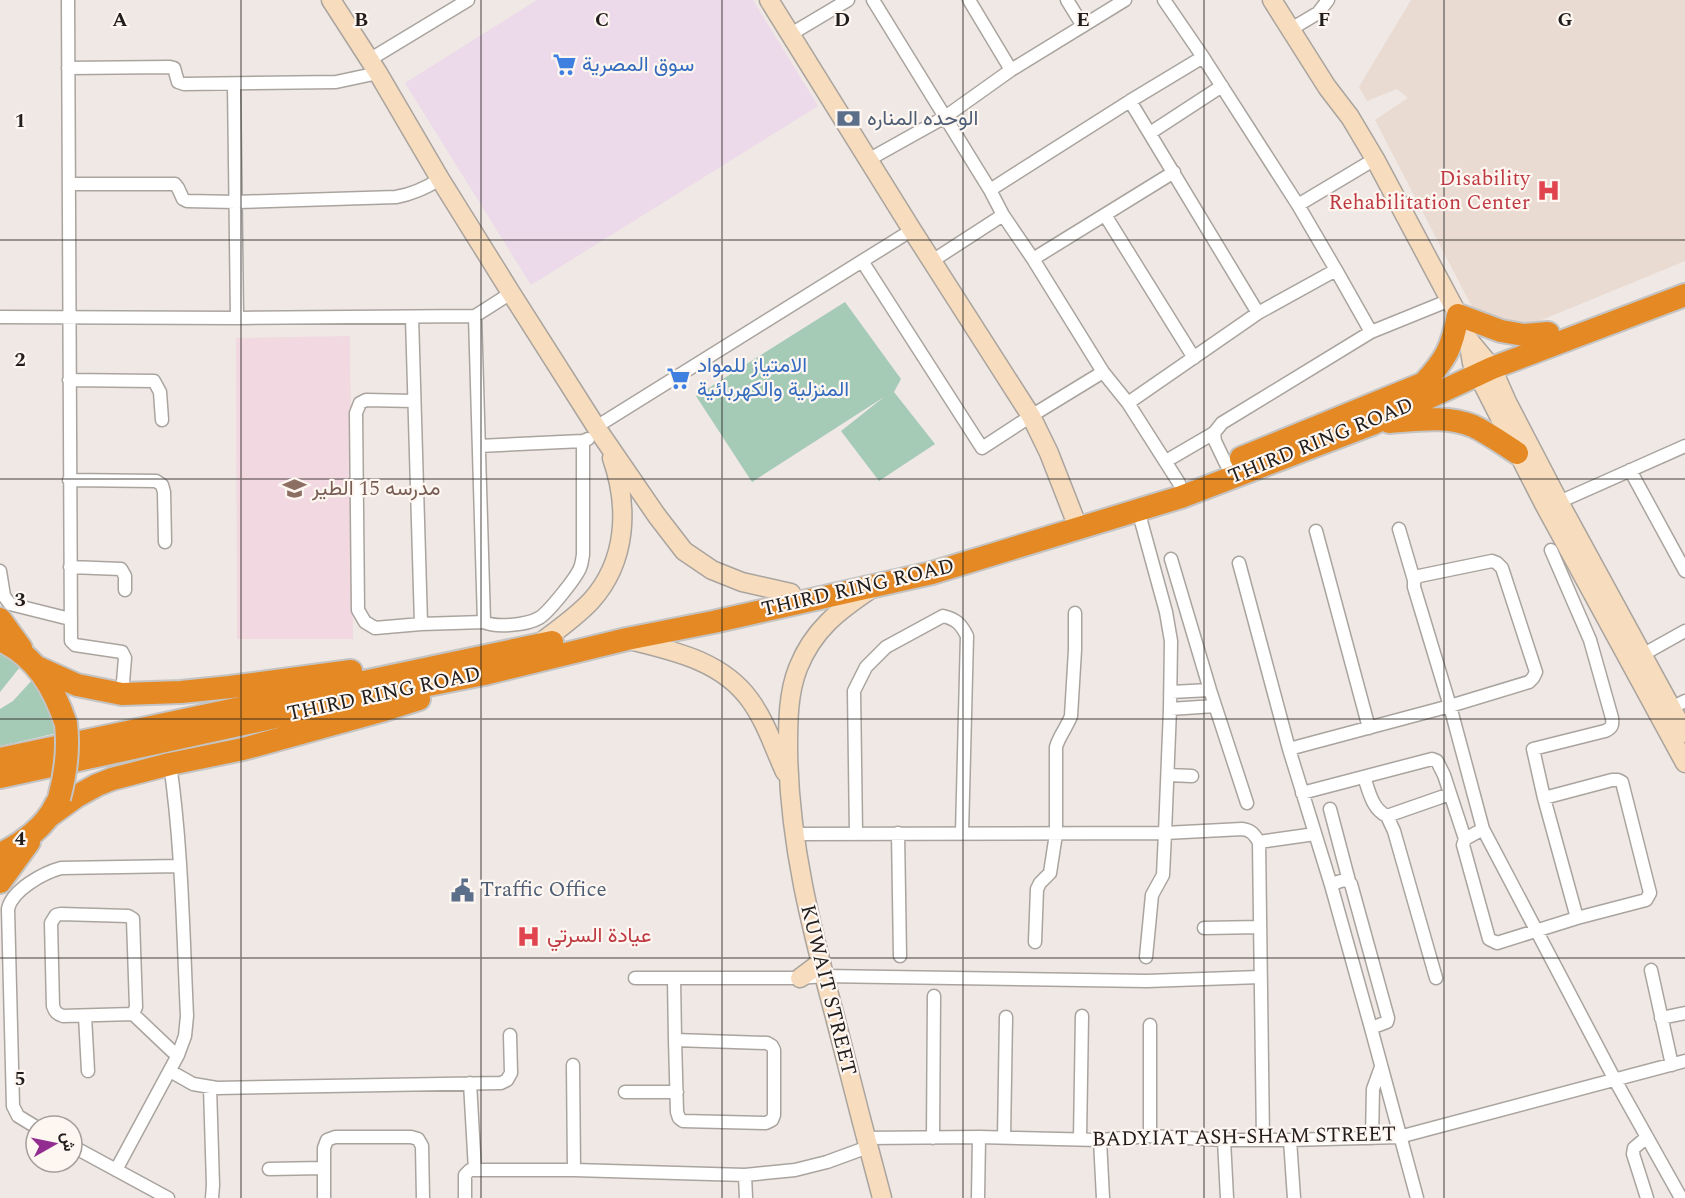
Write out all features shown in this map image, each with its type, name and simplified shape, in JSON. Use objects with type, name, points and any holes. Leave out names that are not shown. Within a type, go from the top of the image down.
[{"type":"highway","name":"THIRD RING ROAD","points":[[0,777],[484,674],[627,639],[932,573],[1181,497],[1372,424],[1548,333],[1685,280]]},
{"type":"highway","name":"THIRD RING ROAD","points":[[0,759],[790,593],[1039,528],[1179,483],[1424,383],[1482,366],[1685,295]]},
{"type":"highway","points":[[1424,383],[1440,366],[1449,350],[1454,308],[1501,331],[1524,335],[1548,333]]},
{"type":"highway","points":[[1372,424],[1425,419],[1454,421],[1473,426],[1517,453]]},
{"type":"highway","points":[[0,620],[54,694],[66,724],[68,754],[66,772],[49,814],[0,882]]},
{"type":"highway","points":[[0,640],[12,645],[32,662],[77,685],[122,694],[181,692],[358,670],[464,660]]},
{"type":"highway","points":[[0,854],[22,841],[49,814],[77,796],[112,779],[243,748],[381,711],[438,693],[484,674]]},
{"type":"main road","points":[[331,0],[374,66],[440,179],[511,293],[602,435],[657,516],[684,551],[712,570],[742,582],[790,593]]},
{"type":"main road","points":[[769,0],[1031,416],[1049,453],[1074,517]]},
{"type":"main road","points":[[1272,0],[1327,87],[1350,117],[1375,159],[1454,308],[1482,366],[1517,453],[1685,763]]},
{"type":"main road","points":[[1482,366],[1507,402],[1642,655],[1678,704],[1685,733]]},
{"type":"main road","points":[[537,645],[575,617],[593,599],[605,580],[621,544],[623,504],[618,478],[602,435]]},
{"type":"main road","name":"KUWAIT STREET","points":[[880,583],[845,607],[822,627],[797,669],[790,699],[788,780],[803,891],[882,1198]]},
{"type":"main road","name":"KUWAIT STREET","points":[[627,639],[693,657],[735,682],[750,700],[763,722],[788,780]]},
{"type":"main road","points":[[801,978],[822,969]]},
{"type":"street","points":[[68,0],[70,619],[72,644],[119,651],[124,654],[122,694]]},
{"type":"street","points":[[68,68],[170,67],[174,68],[181,84],[336,82],[374,66],[468,0]]},
{"type":"street","points":[[790,34],[848,0]]},
{"type":"street","points":[[873,0],[990,190],[1003,215],[1103,372],[1128,403],[1179,483]]},
{"type":"street","points":[[969,0],[1011,70]]},
{"type":"street","points":[[1067,0],[1083,27]]},
{"type":"street","points":[[868,160],[945,117],[1011,70],[1125,0]]},
{"type":"street","points":[[1164,0],[1298,205],[1371,332]]},
{"type":"street","points":[[1291,29],[1318,12],[1328,0]]},
{"type":"street","points":[[990,190],[1130,100],[1203,57]]},
{"type":"street","points":[[234,84],[237,318]]},
{"type":"street","points":[[1150,133],[1222,86]]},
{"type":"street","points":[[1130,100],[1258,313]]},
{"type":"street","points":[[1298,205],[1375,159]]},
{"type":"street","points":[[1033,259],[1174,172]]},
{"type":"street","points":[[69,184],[175,184],[183,200],[236,202],[396,197],[411,195],[440,179]]},
{"type":"street","points":[[932,261],[1003,215]]},
{"type":"street","points":[[1105,215],[1194,358]]},
{"type":"street","points":[[479,446],[583,441],[602,435],[912,230]]},
{"type":"street","points":[[862,261],[982,448],[1103,372]]},
{"type":"street","points":[[1128,403],[1258,313],[1336,270]]},
{"type":"street","points":[[0,317],[475,316],[511,293]]},
{"type":"street","points":[[1166,462],[1214,433],[1222,423],[1371,332],[1454,308]]},
{"type":"street","points":[[412,316],[421,624]]},
{"type":"street","points":[[475,316],[484,622]]},
{"type":"street","points":[[69,380],[154,381],[160,392],[162,420]]},
{"type":"street","points":[[414,401],[366,400],[360,403],[356,412],[358,610],[365,622],[375,628],[484,622],[500,626],[527,622],[539,618],[547,611],[581,568],[583,441]]},
{"type":"street","points":[[1214,433],[1215,441],[1226,464]]},
{"type":"street","points":[[1559,502],[1685,446]]},
{"type":"street","points":[[1630,470],[1685,571]]},
{"type":"street","points":[[69,480],[156,482],[162,485],[165,542]]},
{"type":"street","points":[[1138,510],[1166,612],[1171,641],[1163,875],[1152,894],[1146,957]]},
{"type":"street","points":[[1399,529],[1484,829],[1678,1197]]},
{"type":"street","points":[[1316,531],[1369,728]]},
{"type":"street","points":[[1551,550],[1590,639],[1613,725],[1605,731],[1533,749],[1577,918]]},
{"type":"street","points":[[1171,559],[1247,803]]},
{"type":"street","points":[[1289,749],[1450,706],[1529,682],[1533,678],[1536,672],[1502,568],[1497,563],[1492,561],[1419,576],[1414,580]]},
{"type":"street","points":[[1239,563],[1289,749],[1331,885],[1417,1198]]},
{"type":"street","points":[[70,567],[120,569],[125,576],[125,590]]},
{"type":"street","points":[[0,571],[4,596],[10,604],[70,619]]},
{"type":"street","points":[[1035,942],[1036,894],[1040,883],[1050,873],[1056,834],[1056,747],[1071,716],[1075,613]]},
{"type":"street","points":[[856,834],[854,691],[866,667],[886,647],[943,616],[953,618],[961,624],[967,636],[962,833]]},
{"type":"street","points":[[1642,655],[1685,631]]},
{"type":"street","points":[[1171,692],[1210,690]]},
{"type":"street","points":[[1170,709],[1215,706]]},
{"type":"street","points":[[1302,793],[1432,759],[1437,761],[1465,839],[1463,845],[1489,939],[1497,943],[1577,918],[1646,900],[1650,893],[1623,782],[1612,780],[1545,798]]},
{"type":"street","points":[[116,1170],[178,1055],[187,1016],[176,805],[170,764]]},
{"type":"street","points":[[1168,775],[1192,776]]},
{"type":"street","points":[[1364,777],[1374,806],[1387,816],[1394,831],[1436,978]]},
{"type":"street","points":[[1387,816],[1450,794]]},
{"type":"street","points":[[1330,809],[1388,1018],[1387,1022],[1371,1028]]},
{"type":"street","points":[[794,834],[1165,833],[1242,829],[1253,833],[1259,842],[1263,1140]]},
{"type":"street","points":[[1465,839],[1484,829]]},
{"type":"street","points":[[898,833],[900,957]]},
{"type":"street","points":[[1259,842],[1315,834]]},
{"type":"street","points":[[24,1120],[18,1116],[14,1106],[9,902],[18,892],[47,873],[61,868],[180,866]]},
{"type":"street","points":[[1331,885],[1349,880]]},
{"type":"street","points":[[133,1014],[136,1007],[133,919],[128,916],[56,915],[51,922],[53,1006],[58,1015],[133,1014],[172,1052],[178,1055]]},
{"type":"street","points":[[1204,928],[1260,927]]},
{"type":"street","points":[[822,969],[1147,981],[1260,977]]},
{"type":"street","points":[[1651,970],[1672,1065]]},
{"type":"street","points":[[635,978],[801,978]]},
{"type":"street","points":[[674,978],[675,1040],[677,1092],[677,1112],[679,1118],[683,1121],[766,1123],[772,1120],[774,1115],[774,1050],[772,1046],[767,1043],[675,1040]]},
{"type":"street","points":[[933,1138],[934,996]]},
{"type":"street","points":[[1660,1018],[1685,1012]]},
{"type":"street","points":[[85,1016],[88,1071]]},
{"type":"street","points":[[1080,1139],[1082,1016]]},
{"type":"street","points":[[1004,1138],[1006,1017]]},
{"type":"street","points":[[1150,1025],[1150,1136]]},
{"type":"street","points":[[170,1071],[194,1084],[210,1088],[501,1083],[507,1080],[511,1073],[510,1035]]},
{"type":"street","name":"BADYIAT ASH-SHAM STREET","points":[[867,1142],[979,1137],[1100,1140],[1150,1136],[1224,1140],[1399,1137],[1685,1061]]},
{"type":"street","points":[[573,1065],[574,1170]]},
{"type":"street","points":[[1372,1137],[1373,1089],[1381,1066]]},
{"type":"street","points":[[471,1083],[475,1170]]},
{"type":"street","points":[[210,1088],[212,1198]]},
{"type":"street","points":[[625,1092],[677,1092]]},
{"type":"street","points":[[324,1198],[325,1144],[332,1138],[415,1137],[422,1146],[423,1198]]},
{"type":"street","points":[[978,1198],[979,1137]]},
{"type":"street","points":[[1647,1137],[1634,1148],[1633,1154],[1647,1198]]},
{"type":"street","points":[[1100,1140],[1103,1198]]},
{"type":"street","points":[[1224,1140],[1227,1198]]},
{"type":"street","points":[[1290,1140],[1294,1198]]},
{"type":"street","points":[[465,1198],[465,1175],[470,1170],[574,1170],[745,1175],[795,1170],[827,1162],[867,1142]]},
{"type":"street","points":[[84,1153],[116,1170],[146,1192],[168,1198]]},
{"type":"street","points":[[269,1169],[323,1168]]},
{"type":"street","points":[[745,1175],[746,1198]]},
{"type":"shaded area","points":[[537,0],[753,0],[818,106],[531,285],[405,83]]},
{"type":"shaded area","name":"Disability Rehabilitation Center","points":[[1411,0],[1685,0],[1685,261],[1527,326],[1472,307],[1375,120],[1408,98],[1397,89],[1367,101],[1359,87]]},
{"type":"shaded area","name":"مدرسه 15 الطير","points":[[350,336],[353,639],[237,639],[236,338]]},
{"type":"green space","points":[[845,302],[901,379],[894,392],[935,444],[879,481],[841,431],[884,397],[752,482],[696,396]]},
{"type":"green space","points":[[0,653],[20,667],[0,692]]},
{"type":"green space","points":[[34,678],[51,704],[57,733],[0,746],[0,709],[13,701]]},
{"type":"place","name":"سوق المصرية","points":[[564,65]]},
{"type":"place","name":"الوحده المناره","points":[[849,119]]},
{"type":"place","name":"Disability Rehabilitation Center","points":[[1548,191]]},
{"type":"place","name":"الامتياز للمواد المنزلية والكهربائية","points":[[679,378]]},
{"type":"place","name":"مدرسه 15 الطير","points":[[294,489]]},
{"type":"place","name":"Traffic Office","points":[[462,890]]},
{"type":"place","name":"عيادة السرتي","points":[[529,936]]}]
